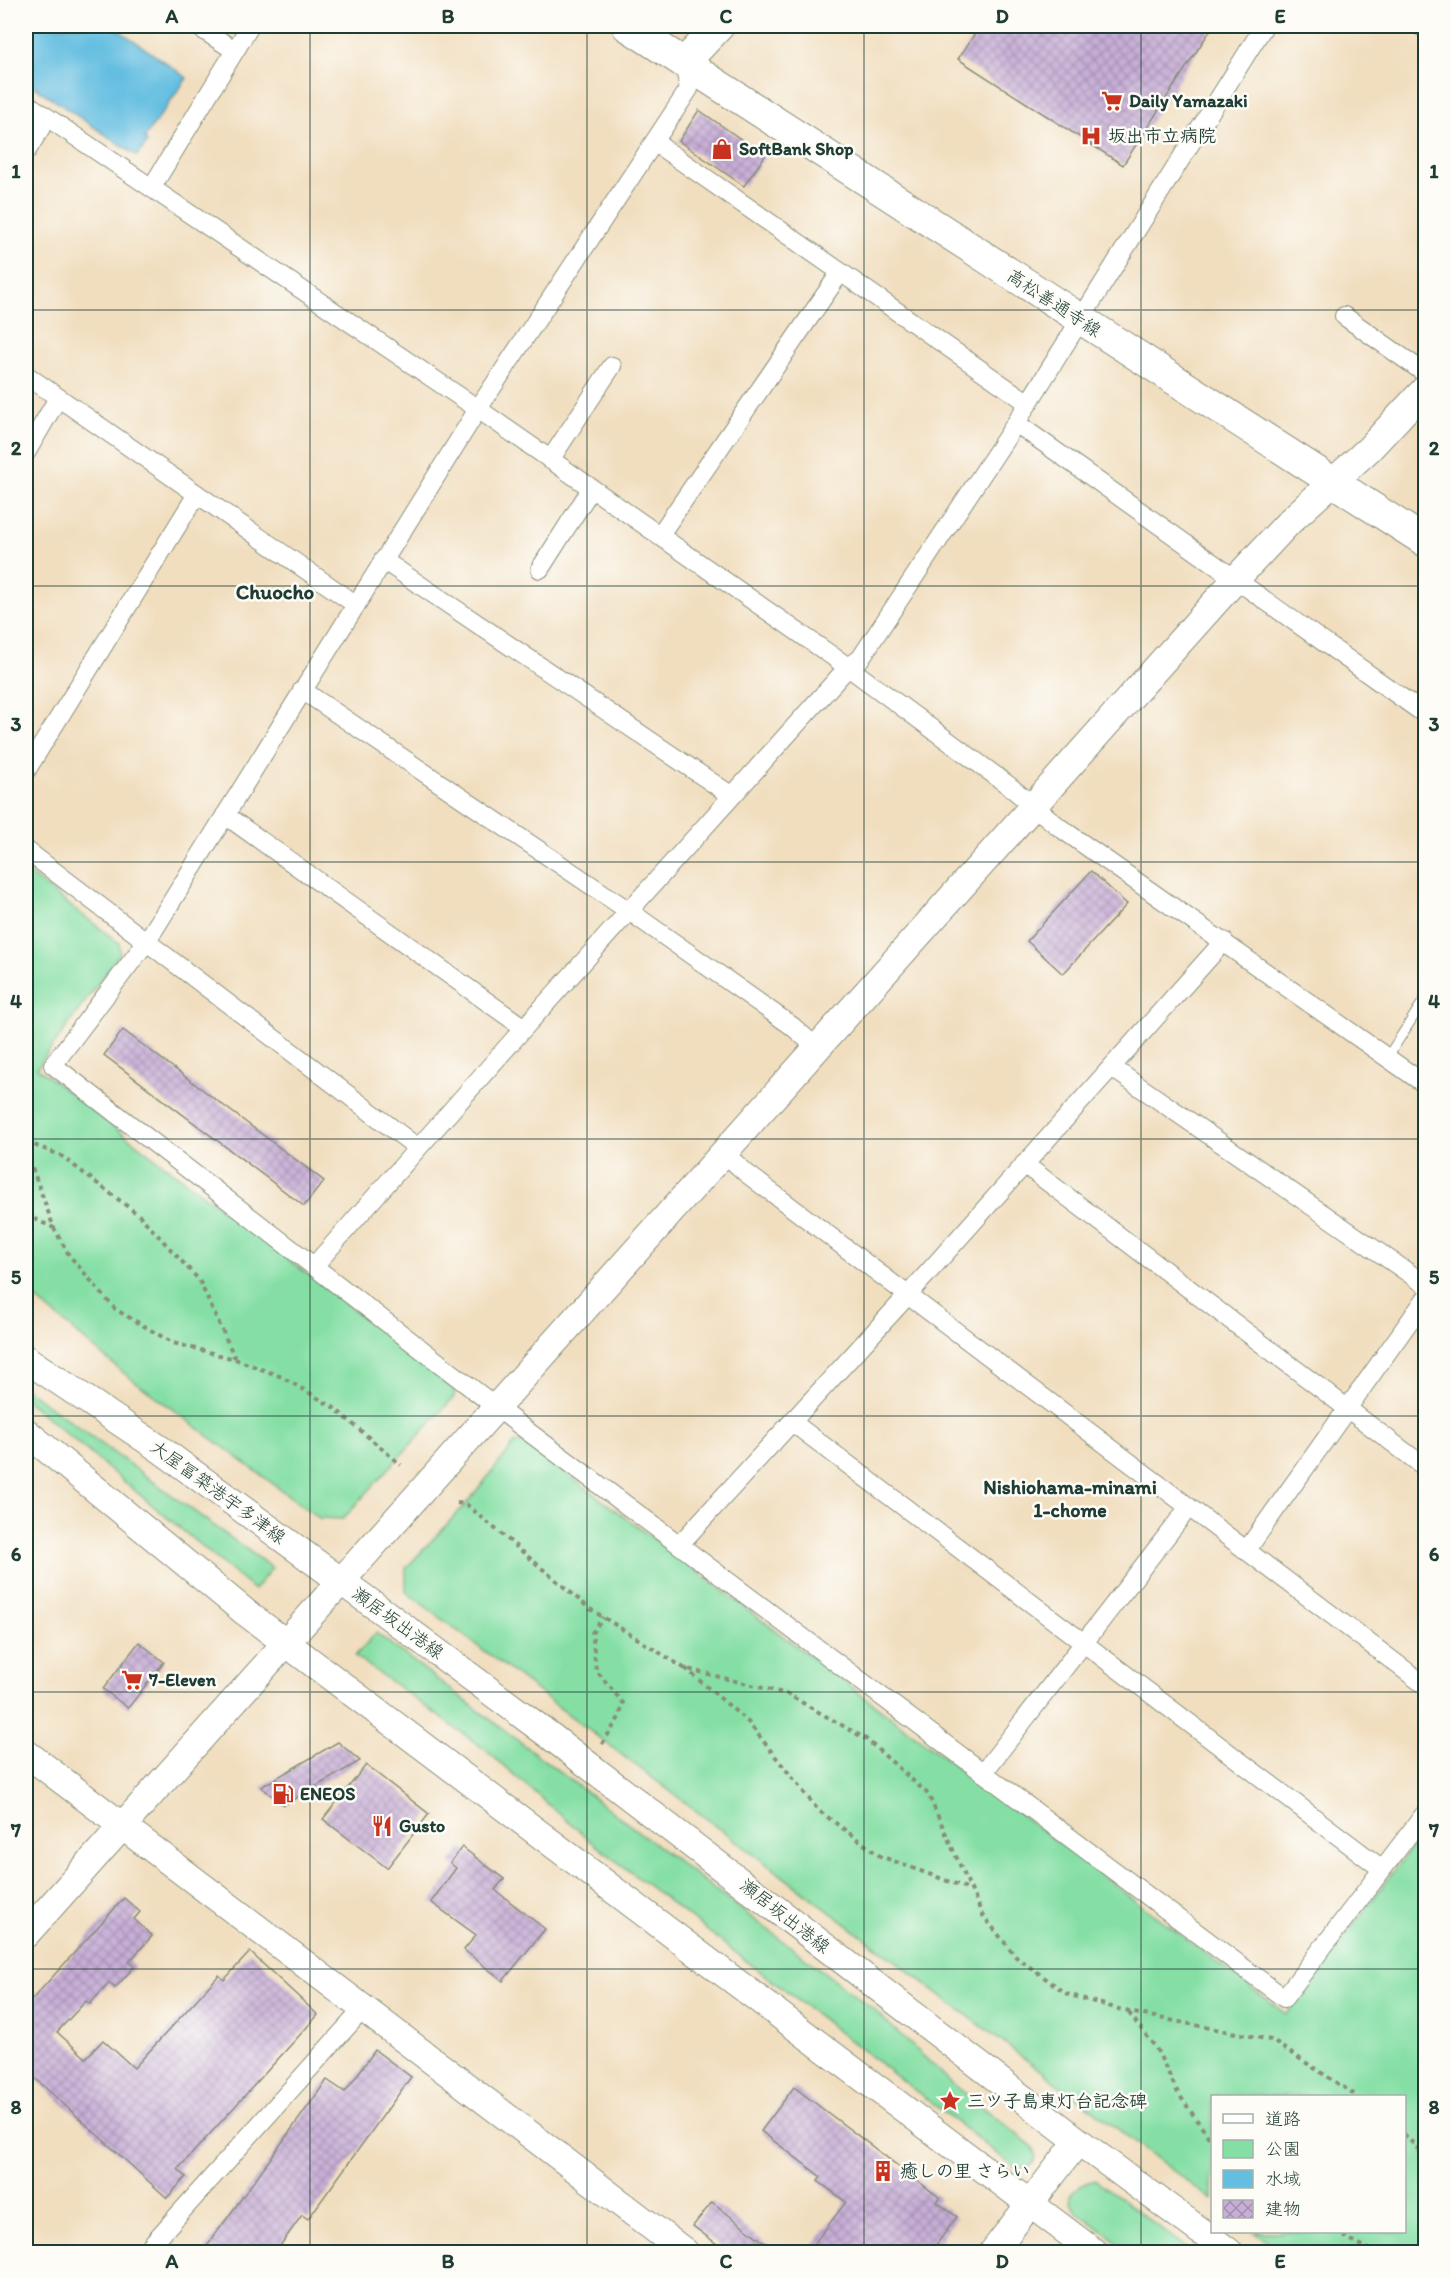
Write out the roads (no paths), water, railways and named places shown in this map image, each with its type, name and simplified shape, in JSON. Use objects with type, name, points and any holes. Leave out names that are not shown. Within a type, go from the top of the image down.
[{"type":"main road","name":"高松善通寺線","points":[[627,26],[1425,542]]},
{"type":"main road","points":[[684,63],[694,26]]},
{"type":"main road","points":[[684,63],[719,26]]},
{"type":"main road","points":[[26,1934],[1235,580],[1290,521],[1370,448],[1425,388]]},
{"type":"main road","name":"大屋冨築港宇多津線","points":[[26,1359],[160,1449],[340,1580]]},
{"type":"main road","points":[[26,1432],[245,1612],[1094,2253]]},
{"type":"main road","points":[[26,1452],[117,1508]]},
{"type":"main road","name":"瀬居坂出港線","points":[[340,1580],[549,1735],[1078,2141],[1229,2253]]},
{"type":"main road","points":[[26,1753],[685,2253]]},
{"type":"main road","points":[[993,2253],[1078,2141]]},
{"type":"street","points":[[197,26],[234,50]]},
{"type":"street","points":[[152,187],[250,26]]},
{"type":"street","points":[[314,1266],[848,667],[860,659],[1016,423],[1264,26]]},
{"type":"street","points":[[1420,26],[1425,29]]},
{"type":"street","points":[[684,63],[689,89],[478,409],[147,941],[53,1065],[497,1407],[1284,1998],[1425,1812]]},
{"type":"street","points":[[26,103],[478,409],[848,667],[1059,826],[1425,1085]]},
{"type":"street","points":[[26,152],[47,118]]},
{"type":"street","points":[[654,142],[1027,402]]},
{"type":"street","points":[[659,536],[840,273]]},
{"type":"street","points":[[1344,316],[1425,374]]},
{"type":"street","points":[[550,460],[612,366]]},
{"type":"street","points":[[26,375],[355,604]]},
{"type":"street","points":[[26,453],[58,398]]},
{"type":"street","points":[[1016,423],[1425,715]]},
{"type":"street","points":[[540,569],[591,489]]},
{"type":"street","points":[[26,771],[197,494]]},
{"type":"street","points":[[383,560],[732,796]]},
{"type":"street","points":[[302,690],[629,911],[792,1026],[817,1048]]},
{"type":"street","points":[[225,814],[524,1028]]},
{"type":"street","points":[[26,850],[418,1148]]},
{"type":"street","points":[[680,1544],[908,1295],[1224,941]]},
{"type":"street","points":[[1111,1067],[1425,1285]]},
{"type":"street","points":[[724,1153],[746,1173],[1425,1686]]},
{"type":"street","points":[[1024,1164],[1425,1468]]},
{"type":"street","points":[[1246,1551],[1425,1298]]},
{"type":"street","points":[[792,1422],[1382,1869]]},
{"type":"street","points":[[983,1773],[1189,1507]]},
{"type":"street","points":[[154,2250],[363,2009]]},
{"type":"lane","points":[[1388,1058],[1425,997]]},
{"type":"water","points":[[33,26],[113,26],[187,78],[145,137],[147,143],[137,156],[26,81],[26,37]]},
{"type":"place","name":"Daily Yamazaki","points":[[1112,101]]},
{"type":"place","name":"坂出市立病院","points":[[1091,136]]},
{"type":"place","name":"SoftBank Shop","points":[[722,149]]},
{"type":"place","name":"7-Eleven","points":[[132,1680]]},
{"type":"place","name":"ENEOS","points":[[283,1794]]},
{"type":"place","name":"Gusto","points":[[382,1826]]},
{"type":"place","name":"三ツ子島東灯台記念碑","points":[[950,2101]]},
{"type":"place","name":"癒しの里 さらい","points":[[883,2171]]},
{"type":"district","name":"Chuocho","points":[[275,592]]},
{"type":"district","name":"Nishiohama-minami 1-chome","points":[[1070,1498]]}]
